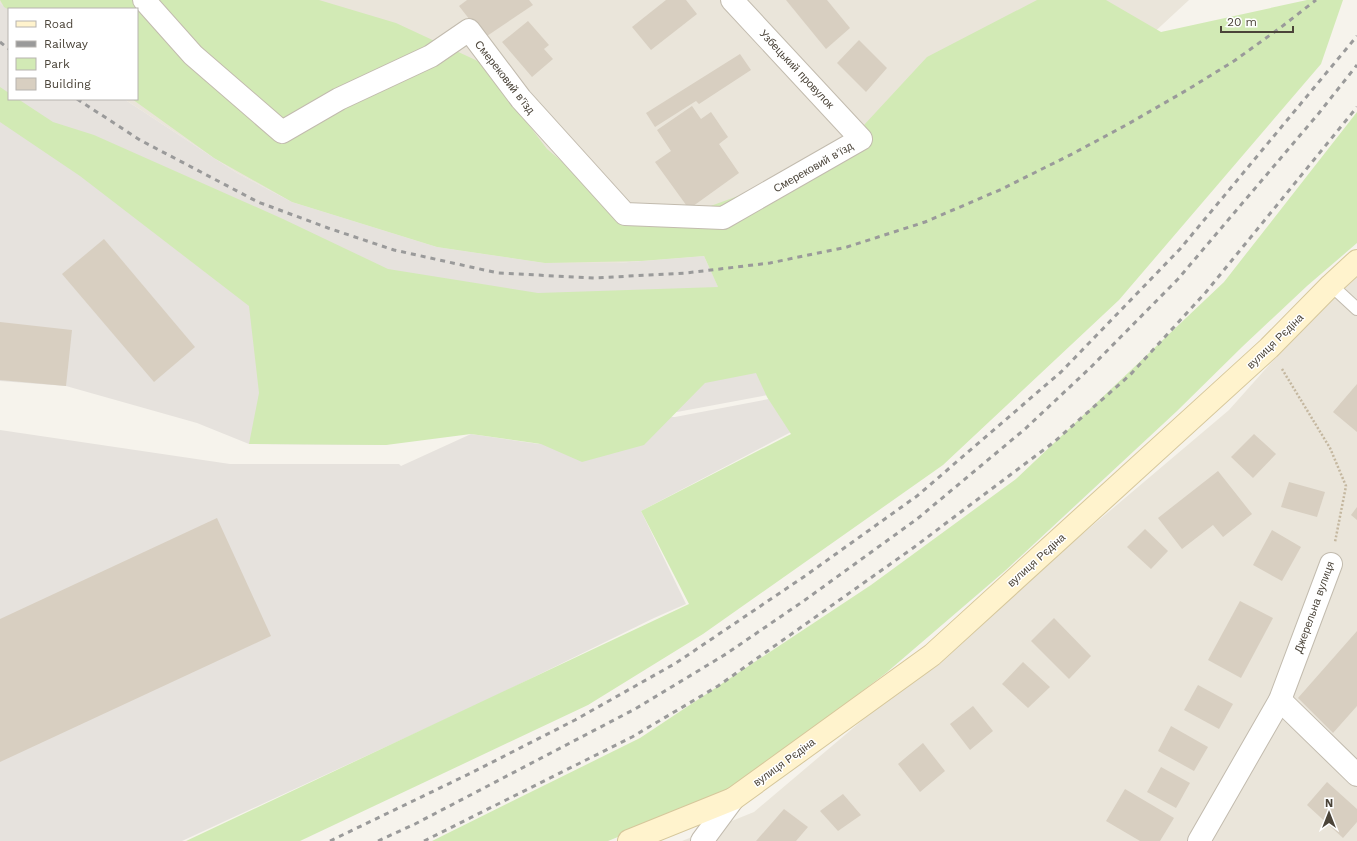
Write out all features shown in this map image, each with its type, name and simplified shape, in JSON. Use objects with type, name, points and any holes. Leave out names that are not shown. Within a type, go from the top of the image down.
[{"type":"main road","name":"вулиця Рєдіна","points":[[733,799],[932,655],[1269,348],[1331,284],[1357,261]]},
{"type":"main road","points":[[629,841],[733,799]]},
{"type":"street","name":"Смерековий в'їзд","points":[[144,0],[193,55],[282,132],[339,99],[431,56],[469,30],[521,100],[625,214],[723,218],[861,139]]},
{"type":"street","name":"Узбецький провулок","points":[[732,0],[861,139]]},
{"type":"street","name":"Джерельна вулиця","points":[[1200,841],[1280,700],[1331,564]]},
{"type":"street","points":[[1280,700],[1357,775]]},
{"type":"street","name":"вулиця Рєдіна","points":[[702,841],[733,799]]},
{"type":"lane","points":[[1331,284],[1357,309]]},
{"type":"path","name":"Джерельна вулиця","points":[[1269,348],[1330,448],[1346,486],[1331,564]]},
{"type":"shaded area","points":[[0,0],[1189,0],[1122,62],[704,256],[617,263],[545,263],[437,247],[292,202],[237,173],[126,100],[138,100],[138,8],[8,8],[8,9],[0,3]]},
{"type":"shaded area","points":[[0,3],[8,9],[8,100],[126,100],[237,173],[292,202],[437,247],[545,263],[617,263],[704,256],[768,395],[677,412],[563,413],[461,423],[386,445],[249,444],[197,423],[66,386],[0,381]]},
{"type":"shaded area","points":[[1357,266],[1357,841],[682,841],[754,812],[1229,410]]},
{"type":"shaded area","points":[[769,399],[791,432],[641,511],[686,604],[654,618],[483,702],[182,841],[0,841],[0,430],[230,464],[399,464],[401,466],[471,434],[539,444],[566,415],[675,417]]},
{"type":"green space","points":[[0,0],[319,0],[396,23],[482,63],[547,149],[625,214],[686,215],[801,173],[861,139],[864,125],[927,57],[1037,0],[1106,0],[1161,32],[1307,0],[1343,0],[1321,64],[1119,300],[943,465],[703,634],[588,705],[300,841],[186,841],[689,604],[641,511],[791,434],[767,397],[756,373],[705,383],[644,445],[582,462],[541,444],[471,434],[386,445],[249,444],[259,393],[249,306],[80,176],[0,122],[0,87],[8,92],[8,100],[20,100],[53,122],[94,135],[283,219],[388,269],[538,293],[718,287],[704,256],[641,261],[545,263],[437,247],[292,202],[214,158],[133,100],[138,100],[138,8],[8,8],[8,9],[4,7]]},
{"type":"green space","points":[[1357,112],[1357,243],[1307,286],[1177,411],[1006,570],[886,673],[731,791],[608,841],[432,841],[640,738],[871,585],[1016,479],[1224,282]]},
{"type":"building","points":[[467,0],[529,0],[533,5],[484,38],[459,6]]},
{"type":"building","points":[[666,0],[686,0],[697,14],[651,50],[632,27]]},
{"type":"building","points":[[786,0],[827,0],[850,28],[826,49]]},
{"type":"building","points":[[528,21],[549,45],[544,49],[553,59],[532,77],[502,42]]},
{"type":"building","points":[[859,40],[887,68],[866,92],[837,63]]},
{"type":"building","points":[[740,54],[751,70],[699,104],[696,101],[655,127],[646,113]]},
{"type":"building","points":[[692,106],[701,119],[711,112],[728,137],[719,144],[739,173],[689,209],[655,162],[671,151],[657,130]]},
{"type":"building","points":[[104,239],[195,347],[154,382],[62,274]]},
{"type":"building","points":[[0,322],[72,330],[66,386],[0,380]]},
{"type":"building","points":[[1357,384],[1357,432],[1333,412]]},
{"type":"building","points":[[1254,434],[1276,454],[1253,478],[1231,457]]},
{"type":"building","points":[[1218,471],[1252,514],[1223,537],[1213,525],[1182,549],[1158,518]]},
{"type":"building","points":[[1289,482],[1325,492],[1317,517],[1281,507]]},
{"type":"building","points":[[1357,507],[1357,520],[1351,515]]},
{"type":"building","points":[[217,518],[271,636],[0,762],[0,619]]},
{"type":"building","points":[[1145,529],[1168,551],[1151,569],[1127,547]]},
{"type":"building","points":[[1272,530],[1301,547],[1282,581],[1253,565]]},
{"type":"building","points":[[1240,601],[1273,618],[1241,678],[1208,660]]},
{"type":"building","points":[[1054,618],[1091,656],[1069,679],[1031,641]]},
{"type":"building","points":[[1357,631],[1357,706],[1333,733],[1298,698]]},
{"type":"building","points":[[1023,662],[1050,687],[1028,708],[1002,684]]},
{"type":"building","points":[[1198,685],[1233,704],[1219,729],[1184,710]]},
{"type":"building","points":[[973,706],[993,731],[970,750],[950,724]]},
{"type":"building","points":[[1171,726],[1208,747],[1194,771],[1158,751]]},
{"type":"building","points":[[923,743],[945,771],[920,792],[898,764]]},
{"type":"building","points":[[1161,767],[1190,783],[1176,808],[1147,792]]},
{"type":"building","points":[[1327,782],[1357,809],[1357,822],[1343,838],[1307,805]]},
{"type":"building","points":[[1125,789],[1174,818],[1160,841],[1140,841],[1106,821]]},
{"type":"building","points":[[843,794],[861,815],[838,831],[820,811]]},
{"type":"building","points":[[784,809],[808,827],[796,841],[756,841]]},
{"type":"railway","points":[[79,100],[140,140],[258,202],[328,228],[394,250],[498,273],[594,278],[686,273],[770,263],[847,247],[925,222],[1002,189],[1074,153],[1187,90],[1234,61],[1316,0]]},
{"type":"railway","points":[[330,841],[471,773],[575,720],[676,663],[805,576],[917,496],[1061,372],[1180,249],[1357,36]]},
{"type":"railway","points":[[0,42],[8,48]]},
{"type":"railway","points":[[378,841],[415,824],[635,709],[726,654],[805,600],[917,519],[1025,429],[1090,368],[1178,279],[1319,113],[1357,65]]},
{"type":"railway","points":[[424,841],[632,737],[718,686],[913,548],[1054,442],[1130,375],[1206,292],[1357,107]]}]
